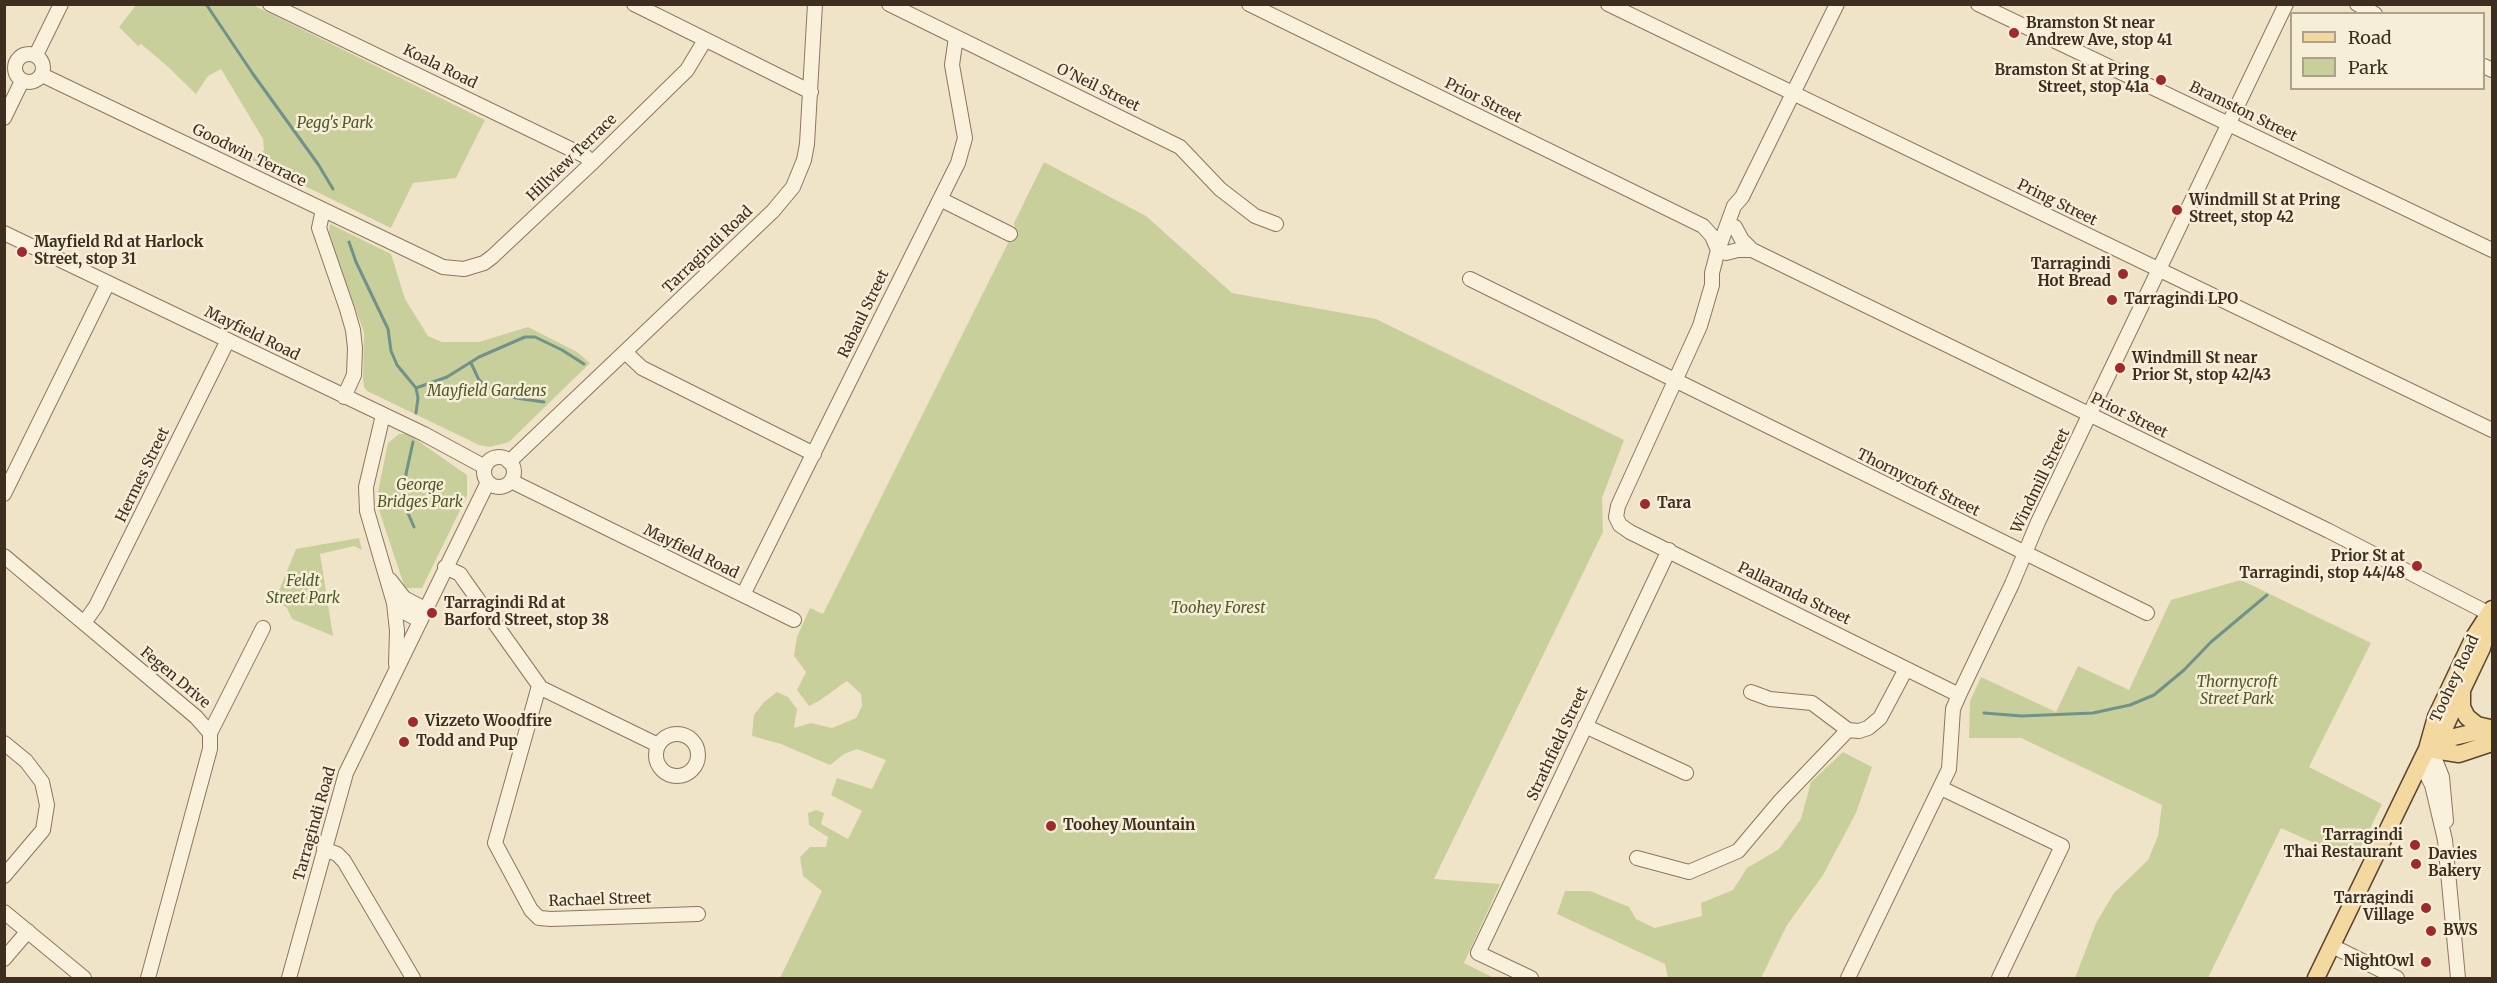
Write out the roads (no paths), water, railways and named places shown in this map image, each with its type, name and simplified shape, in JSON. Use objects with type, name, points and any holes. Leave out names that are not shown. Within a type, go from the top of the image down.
[{"type":"main road","name":"Toohey Road","points":[[2425,753],[2445,727],[2484,641],[2491,611]]},
{"type":"main road","name":"Toohey Road","points":[[2316,978],[2425,753],[2436,717],[2474,637],[2491,611]]},
{"type":"main road","points":[[2463,688],[2461,701],[2467,717],[2477,725],[2493,728]]},
{"type":"main road","points":[[2425,753],[2450,738],[2493,728]]},
{"type":"main road","points":[[2425,753],[2459,754],[2493,743]]},
{"type":"street","points":[[36,55],[61,4]]},
{"type":"street","name":"Koala Road","points":[[270,4],[585,156],[592,163]]},
{"type":"street","points":[[634,4],[811,92]]},
{"type":"street","name":"Tarragindi Road","points":[[509,462],[773,211],[793,187],[804,160],[811,92],[815,4]]},
{"type":"street","name":"O'Neil Street","points":[[889,4],[1180,147],[1220,189],[1255,216],[1276,224]]},
{"type":"street","name":"Prior Street","points":[[1249,4],[1703,226]]},
{"type":"street","name":"Pring Street","points":[[1608,4],[2493,430]]},
{"type":"street","points":[[1675,380],[1700,326],[1712,285],[1712,273],[1722,252],[1734,206],[1742,197],[1837,4]]},
{"type":"street","name":"Bramston Street","points":[[1978,4],[2493,250]]},
{"type":"street","name":"Windmill Street","points":[[1848,978],[1941,788],[1950,763],[1953,709],[1959,695],[2038,522],[2091,416],[2286,4]]},
{"type":"street","points":[[2357,4],[2371,12]]},
{"type":"street","name":"Rabaul Street","points":[[743,595],[958,163],[965,138],[952,65],[956,37]]},
{"type":"street","name":"Hillview Terrace","points":[[442,267],[464,269],[484,263],[592,163],[687,70],[705,40]]},
{"type":"street","points":[[27,54],[36,55],[44,66],[42,75],[31,83],[22,81],[10,59],[27,54]]},
{"type":"street","name":"Goodwin Terrace","points":[[42,75],[442,267]]},
{"type":"street","points":[[4,118],[22,81]]},
{"type":"street","points":[[940,199],[1010,234]]},
{"type":"street","points":[[323,210],[319,228],[347,309],[355,348],[354,375],[344,397]]},
{"type":"street","points":[[1703,226],[1731,224]]},
{"type":"street","name":"Prior Street","points":[[1731,224],[1752,250],[2491,611]]},
{"type":"street","points":[[1703,226],[1722,252]]},
{"type":"street","name":"Mayfield Road","points":[[4,233],[383,415],[485,467]]},
{"type":"street","points":[[1722,252],[1752,250]]},
{"type":"street","name":"Thornycroft Street","points":[[1470,279],[2147,614]]},
{"type":"street","points":[[4,494],[108,283]]},
{"type":"street","name":"Hermes Street","points":[[84,623],[96,606],[228,340]]},
{"type":"street","points":[[625,352],[642,368],[814,454]]},
{"type":"street","name":"Pallaranda Street","points":[[1675,380],[1617,506],[1617,521],[1630,532],[1959,695]]},
{"type":"street","points":[[383,415],[370,467],[365,501],[394,603],[397,631],[396,669]]},
{"type":"street","points":[[496,458],[506,459],[513,471],[511,481],[500,487],[488,482],[484,475],[485,467],[487,463],[496,458]]},
{"type":"street","name":"Mayfield Road","points":[[511,481],[794,620]]},
{"type":"street","name":"Tarragindi Road","points":[[289,978],[346,773],[488,482]]},
{"type":"street","name":"Strathfield Street","points":[[1531,978],[1478,953],[1669,550]]},
{"type":"street","name":"Fegen Drive","points":[[4,556],[196,717],[210,733],[210,749],[148,978]]},
{"type":"street","points":[[445,567],[460,574],[539,686],[547,692],[658,745]]},
{"type":"street","points":[[389,579],[404,598],[422,614]]},
{"type":"street","points":[[394,603],[401,611],[422,614]]},
{"type":"street","points":[[210,733],[264,628]]},
{"type":"street","points":[[1751,692],[1770,699],[1812,704],[1848,730],[1860,731],[1874,725],[1880,718],[1906,669]]},
{"type":"street","name":"Rachael Street","points":[[539,686],[495,841],[497,850],[531,910],[539,918],[550,920],[698,914]]},
{"type":"street","points":[[1585,726],[1686,773]]},
{"type":"street","points":[[1637,858],[1689,872],[1738,851],[1781,800],[1848,730]]},
{"type":"street","points":[[4,743],[26,761],[42,782],[47,806],[43,830],[4,876]]},
{"type":"street","points":[[2425,753],[2440,771],[2444,790],[2442,814],[2457,978]]},
{"type":"street","points":[[1941,788],[2062,846],[1999,978]]},
{"type":"street","points":[[324,849],[337,854],[344,861],[413,978]]},
{"type":"street","points":[[4,912],[84,978]]},
{"type":"street","points":[[4,959],[28,931]]},
{"type":"street","points":[[2332,946],[2397,978]]},
{"type":"waterway","points":[[206,4],[333,189]]},
{"type":"waterway","points":[[349,242],[388,329],[391,351],[397,365],[416,388],[418,398],[416,413]]},
{"type":"waterway","points":[[416,388],[447,377],[479,357],[525,337],[535,337],[584,364]]},
{"type":"waterway","points":[[471,363],[479,380],[494,392],[544,402]]},
{"type":"waterway","points":[[413,442],[406,474],[405,493],[407,511],[414,527]]},
{"type":"waterway","points":[[1984,713],[2022,716],[2093,713],[2130,705],[2154,695],[2184,670],[2211,642],[2267,595]]},
{"type":"place","name":"Bramston St near Andrew Ave, stop 41","points":[[2014,33]]},
{"type":"place","name":"Bramston St at Pring Street, stop 41a","points":[[2161,80]]},
{"type":"place","name":"Windmill St at Pring Street, stop 42","points":[[2177,210]]},
{"type":"place","name":"Mayfield Rd at Harlock Street, stop 31","points":[[22,252]]},
{"type":"place","name":"Tarragindi Hot Bread","points":[[2123,274]]},
{"type":"place","name":"Tarragindi LPO","points":[[2112,300]]},
{"type":"place","name":"Windmill St near Prior St, stop 42/43","points":[[2120,368]]},
{"type":"place","name":"Tara","points":[[1645,504]]},
{"type":"place","name":"Prior St at Tarragindi, stop 44/48","points":[[2417,566]]},
{"type":"place","name":"Tarragindi Rd at Barford Street, stop 38","points":[[432,613]]},
{"type":"place","name":"Vizzeto Woodfire","points":[[413,722]]},
{"type":"place","name":"Todd and Pup","points":[[404,742]]},
{"type":"place","name":"Toohey Mountain","points":[[1051,826]]},
{"type":"place","name":"Tarragindi Thai Restaurant","points":[[2415,845]]},
{"type":"place","name":"Davies Bakery","points":[[2416,864]]},
{"type":"place","name":"Tarragindi Village","points":[[2426,908]]},
{"type":"place","name":"BWS","points":[[2431,931]]},
{"type":"place","name":"NightOwl","points":[[2426,962]]},
{"type":"park label","name":"Pegg's Park","points":[[335,124]]},
{"type":"park label","name":"Mayfield Gardens","points":[[487,392]]},
{"type":"park label","name":"George Bridges Park","points":[[420,494]]},
{"type":"park label","name":"Feldt Street Park","points":[[303,590]]},
{"type":"park label","name":"Toohey Forest","points":[[1218,609]]},
{"type":"park label","name":"Thornycroft Street Park","points":[[2237,692]]}]
